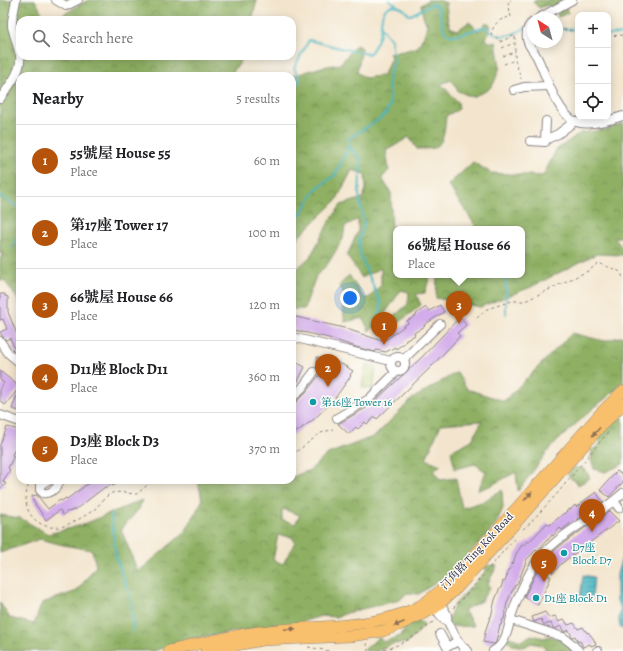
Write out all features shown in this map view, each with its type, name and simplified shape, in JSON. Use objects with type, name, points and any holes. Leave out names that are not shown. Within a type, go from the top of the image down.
[{"type":"main road","name":"汀角路 Ting Kok Road","points":[[439,608],[459,573],[601,413],[623,391]]},
{"type":"main road","name":"汀角路 Ting Kok Road","points":[[206,651],[263,640],[351,636],[383,631],[439,608],[598,429],[623,404]]},
{"type":"main road","name":"汀角路 Ting Kok Road","points":[[169,651],[258,632],[285,629],[350,626],[369,623],[419,607],[439,608]]},
{"type":"street","points":[[16,0],[12,21],[16,42]]},
{"type":"street","points":[[56,0],[66,6],[78,0]]},
{"type":"street","points":[[550,12],[572,0]]},
{"type":"street","points":[[530,141],[545,142],[545,140],[558,134],[575,119],[563,110],[552,94],[536,56],[531,48]]},
{"type":"street","points":[[17,72],[20,66],[20,60]]},
{"type":"street","points":[[0,99],[16,75]]},
{"type":"street","points":[[514,90],[524,87],[549,86]]},
{"type":"street","points":[[611,118],[623,116]]},
{"type":"street","points":[[577,120],[582,123],[604,120]]},
{"type":"street","points":[[545,140],[546,121]]},
{"type":"street","points":[[404,359],[440,324]]},
{"type":"street","points":[[296,338],[391,361]]},
{"type":"street","points":[[0,341],[9,354],[16,360]]},
{"type":"street","points":[[391,361],[397,356],[404,359]]},
{"type":"street","points":[[337,418],[369,399],[397,371],[404,369],[404,359]]},
{"type":"street","points":[[391,361],[391,367],[397,371]]},
{"type":"street","points":[[296,393],[314,372]]},
{"type":"street","points":[[1,417],[16,421]]},
{"type":"street","points":[[42,484],[40,485],[40,490],[43,493],[48,493],[58,484]]},
{"type":"street","points":[[494,651],[504,639],[527,579],[543,554],[623,493]]},
{"type":"street","points":[[614,501],[619,508]]},
{"type":"street","points":[[439,608],[461,646],[468,651]]},
{"type":"street","points":[[510,620],[563,637],[578,651]]},
{"type":"street","points":[[440,634],[447,647],[458,641]]},
{"type":"path","points":[[511,0],[508,2],[511,17],[500,20],[492,29],[491,34],[501,42],[515,35],[515,60],[524,87]]},
{"type":"path","points":[[563,31],[575,31]]},
{"type":"path","points":[[611,36],[623,35]]},
{"type":"path","points":[[502,48],[515,43]]},
{"type":"path","points":[[503,56],[515,51]]},
{"type":"path","points":[[504,64],[515,60]]},
{"type":"path","points":[[478,318],[487,309],[512,301],[525,301],[590,270],[598,263],[619,271],[623,276]]},
{"type":"path","points":[[521,530],[528,525],[556,495],[612,427]]},
{"type":"path","points":[[296,452],[321,433],[333,429]]},
{"type":"path","points":[[29,484],[26,498],[27,508],[37,522],[52,528],[63,526],[77,520],[95,509],[113,493],[137,494],[148,484]]},
{"type":"path","points":[[378,651],[400,645],[414,637],[439,608],[449,611],[458,604],[511,544],[514,538]]},
{"type":"path","points":[[367,643],[368,651]]},
{"type":"green space","points":[[0,0],[35,0],[43,15],[51,16],[16,16],[16,60],[240,60],[233,72],[16,72],[16,297],[4,280],[0,280],[0,260],[3,252],[0,254]]},
{"type":"green space","points":[[88,0],[257,0],[253,16],[61,16]]},
{"type":"green space","points":[[428,0],[438,0],[446,3],[448,21],[451,28],[458,30],[469,22],[479,31],[486,22],[491,26],[486,39],[489,42],[496,42],[500,67],[494,83],[488,90],[472,97],[458,91],[451,80],[441,84],[458,102],[459,109],[446,116],[444,134],[438,146],[434,148],[417,149],[409,137],[386,151],[389,170],[382,178],[391,193],[393,278],[429,278],[425,293],[416,294],[421,305],[397,324],[391,319],[408,304],[409,292],[401,290],[386,312],[382,322],[369,331],[363,318],[345,322],[342,302],[343,291],[339,286],[349,275],[364,298],[369,298],[381,285],[381,268],[362,278],[347,256],[358,231],[358,219],[345,226],[343,239],[327,265],[316,276],[304,309],[296,309],[296,269],[310,257],[328,224],[341,205],[363,198],[366,189],[365,174],[352,170],[336,201],[296,239],[296,75],[322,67],[340,64],[356,45],[362,48],[357,72],[365,78],[384,74],[391,57],[389,53],[418,47],[427,25],[423,16],[421,5]]},
{"type":"green space","points":[[537,0],[564,0],[568,13],[563,15],[563,12],[557,12],[548,5],[539,8],[533,2]]},
{"type":"green space","points":[[623,123],[623,236],[614,238],[623,248],[623,255],[596,254],[531,287],[480,307],[436,298],[437,278],[467,281],[468,278],[525,278],[525,226],[474,226],[448,185],[473,162],[491,173],[543,176],[556,150],[580,133],[608,129]]},
{"type":"green space","points":[[572,333],[604,341],[623,336],[623,382],[616,390],[590,411],[551,447],[518,491],[516,472],[490,486],[478,490],[486,472],[475,464],[455,469],[451,451],[472,440],[482,421],[441,424],[426,459],[441,465],[433,470],[440,480],[456,478],[462,508],[482,502],[502,490],[503,508],[495,526],[454,570],[419,594],[407,593],[400,600],[353,611],[336,617],[321,616],[292,625],[260,628],[190,639],[154,651],[0,651],[0,603],[10,618],[34,624],[42,603],[77,591],[96,566],[92,550],[40,539],[0,553],[0,515],[20,518],[48,534],[82,525],[142,500],[139,509],[121,529],[138,572],[185,532],[202,501],[199,484],[296,484],[296,475],[310,470],[328,454],[375,436],[412,399],[457,372],[467,389],[504,401]],"holes":[[[282,509],[300,515],[295,524],[282,520]],[[278,535],[292,537],[295,542],[283,564],[273,560]]]},
{"type":"green space","points":[[366,365],[376,366],[373,389],[362,387]]},
{"type":"green space","points":[[623,417],[623,464],[605,472],[594,469],[591,459],[592,450],[600,444],[599,430]]},
{"type":"green space","points":[[573,467],[585,469],[590,478],[578,485],[577,482],[568,475]]},
{"type":"green space","points":[[485,565],[497,566],[488,583],[490,587],[481,601],[464,610],[474,626],[446,627],[454,605],[486,571]]},
{"type":"green space","points":[[418,620],[425,625],[408,643],[391,644],[377,651],[364,650],[379,637],[383,642],[401,636],[406,626]]},
{"type":"green space","points":[[501,634],[521,641],[531,635],[544,638],[549,636],[563,640],[573,651],[548,651],[541,645],[531,643],[524,647],[512,645]]},
{"type":"water","points":[[623,554],[623,630],[620,626],[619,620],[621,609],[617,601],[617,574]]},
{"type":"water","points":[[583,575],[594,577],[592,599],[580,598]]},
{"type":"building","points":[[0,294],[5,294],[5,296],[8,297],[8,312],[16,332],[16,352],[12,349],[14,347],[10,338],[6,340],[0,332],[7,329],[3,319],[0,320]]},
{"type":"building","points":[[440,305],[444,312],[424,325],[425,326],[414,333],[415,335],[396,349],[395,347],[386,352],[376,350],[375,352],[329,338],[296,330],[296,317],[344,328],[379,340],[387,339],[408,323],[407,321],[426,307],[429,311]]},
{"type":"building","points":[[460,317],[466,325],[457,333],[460,336],[431,367],[377,419],[375,417],[367,424],[365,422],[358,429],[356,427],[349,434],[338,424],[373,403],[422,357]]},
{"type":"building","points":[[317,357],[332,359],[353,371],[332,402],[313,420],[296,432],[296,402],[326,367],[319,366],[319,363],[317,363]]},
{"type":"building","points":[[296,362],[305,367],[296,382]]},
{"type":"building","points":[[0,371],[16,384],[16,392],[5,405],[0,401],[0,388],[4,383],[0,380]]},
{"type":"building","points":[[16,398],[16,410],[12,409]]},
{"type":"building","points":[[7,427],[16,429],[16,447],[12,455],[14,456],[8,468],[10,470],[3,481],[6,484],[0,489],[0,445]]},
{"type":"building","points":[[617,471],[623,475],[623,482],[609,497],[600,490]]},
{"type":"building","points":[[88,484],[111,484],[75,510],[68,511],[63,515],[60,510],[46,520],[33,501],[32,496],[37,495],[48,509],[60,500],[67,499]]},
{"type":"building","points":[[596,492],[603,502],[562,530],[560,528],[527,559],[517,585],[515,585],[507,603],[504,619],[500,625],[496,642],[494,644],[483,642],[495,600],[503,581],[505,582],[516,554],[522,545],[523,546],[527,541],[529,542],[547,523],[550,525],[569,509],[570,510],[575,505],[576,507]]},
{"type":"building","points":[[609,511],[619,521],[562,563],[553,573],[543,563],[565,542]]},
{"type":"building","points":[[538,570],[551,577],[538,605],[524,597]]},
{"type":"building","points":[[545,612],[549,618],[555,616],[559,622],[564,619],[568,625],[574,623],[578,629],[583,627],[593,638],[596,644],[591,646],[590,644],[583,647],[575,636],[572,637],[569,630],[565,632],[563,631],[561,626],[555,629],[551,623],[544,625],[541,619],[534,622],[532,617]]},
{"type":"waterway","points":[[389,0],[396,4]]},
{"type":"waterway","points":[[296,72],[294,68],[309,40],[368,54],[371,52],[379,37],[383,13],[386,9],[393,6],[400,7],[409,15],[432,4],[436,6],[440,12],[444,30],[449,35],[485,27],[496,34],[505,36],[526,28]]},
{"type":"waterway","points":[[296,216],[300,215],[316,189],[335,175],[349,146],[348,139],[381,118],[386,113],[390,105],[388,79],[394,61],[391,40],[381,27]]},
{"type":"waterway","points":[[563,29],[575,30]]},
{"type":"waterway","points":[[611,35],[623,34]]},
{"type":"waterway","points":[[296,72],[300,80],[296,84]]},
{"type":"waterway","points":[[349,146],[361,159],[359,195],[364,224],[359,240],[360,255],[381,304],[377,330]]},
{"type":"waterway","points":[[0,196],[16,206]]},
{"type":"waterway","points":[[12,247],[16,240]]},
{"type":"waterway","points":[[506,278],[506,314]]},
{"type":"waterway","points":[[111,514],[116,557],[131,599],[133,632]]},
{"type":"place","name":"66號屋 House 66","points":[[459,324]]},
{"type":"place","name":"55號屋 House 55","points":[[384,345]]},
{"type":"place","name":"第17座 Tower 17","points":[[328,387]]},
{"type":"place","name":"第16座 Tower 16","points":[[313,402]]},
{"type":"place","name":"D11座 Block D11","points":[[592,532]]},
{"type":"place","name":"D7座 Block D7","points":[[564,553]]},
{"type":"place","name":"D3座 Block D3","points":[[544,582]]},
{"type":"place","name":"D1座 Block D1","points":[[536,598]]}]
